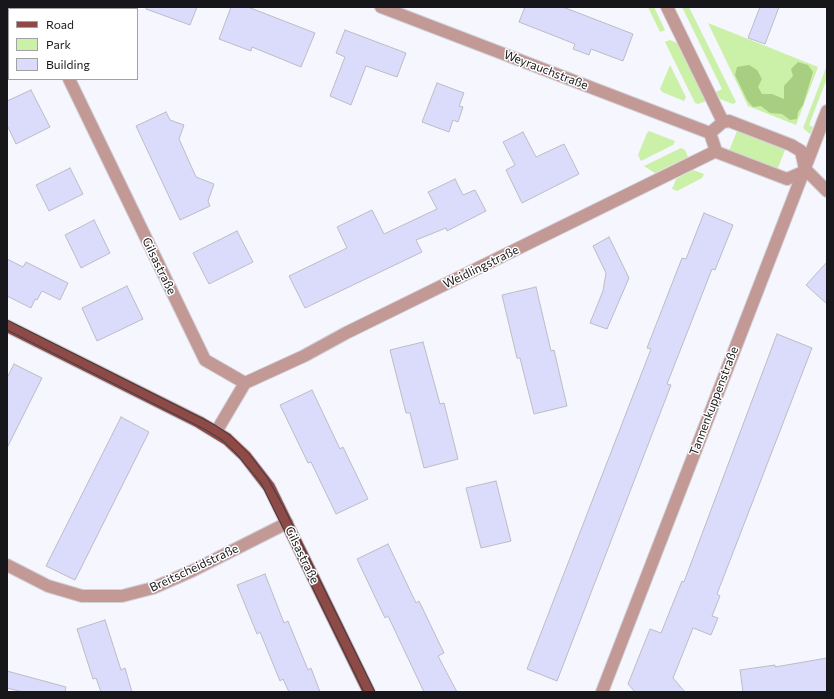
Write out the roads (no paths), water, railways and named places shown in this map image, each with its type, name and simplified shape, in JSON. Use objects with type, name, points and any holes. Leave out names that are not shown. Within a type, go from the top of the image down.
[{"type":"main road","name":"Gilsastraße","points":[[7,326],[216,432],[245,456],[268,487],[287,523],[369,692]]},
{"type":"street","name":"Weyrauchstraße","points":[[381,7],[710,132]]},
{"type":"street","points":[[667,7],[723,122]]},
{"type":"street","name":"Gilsastraße","points":[[69,80],[205,360],[245,383]]},
{"type":"street","name":"Tannenkuppenstraße","points":[[602,692],[827,111]]},
{"type":"street","points":[[805,169],[801,173],[787,179],[716,151],[710,132],[723,122],[729,121],[791,145],[800,151],[805,169],[827,191]]},
{"type":"street","name":"Weidlingstraße","points":[[245,383],[304,356],[346,333],[716,151]]},
{"type":"street","points":[[216,432],[245,383]]},
{"type":"street","name":"Breitscheidstraße","points":[[7,566],[48,586],[82,596],[122,596],[153,588],[192,571],[287,523]]},
{"type":"tram line","points":[[7,320],[215,425],[231,436],[250,455],[267,477],[283,506],[375,692]]},
{"type":"tram line","points":[[7,330],[206,430],[222,440],[235,452],[261,483],[364,692]]}]
